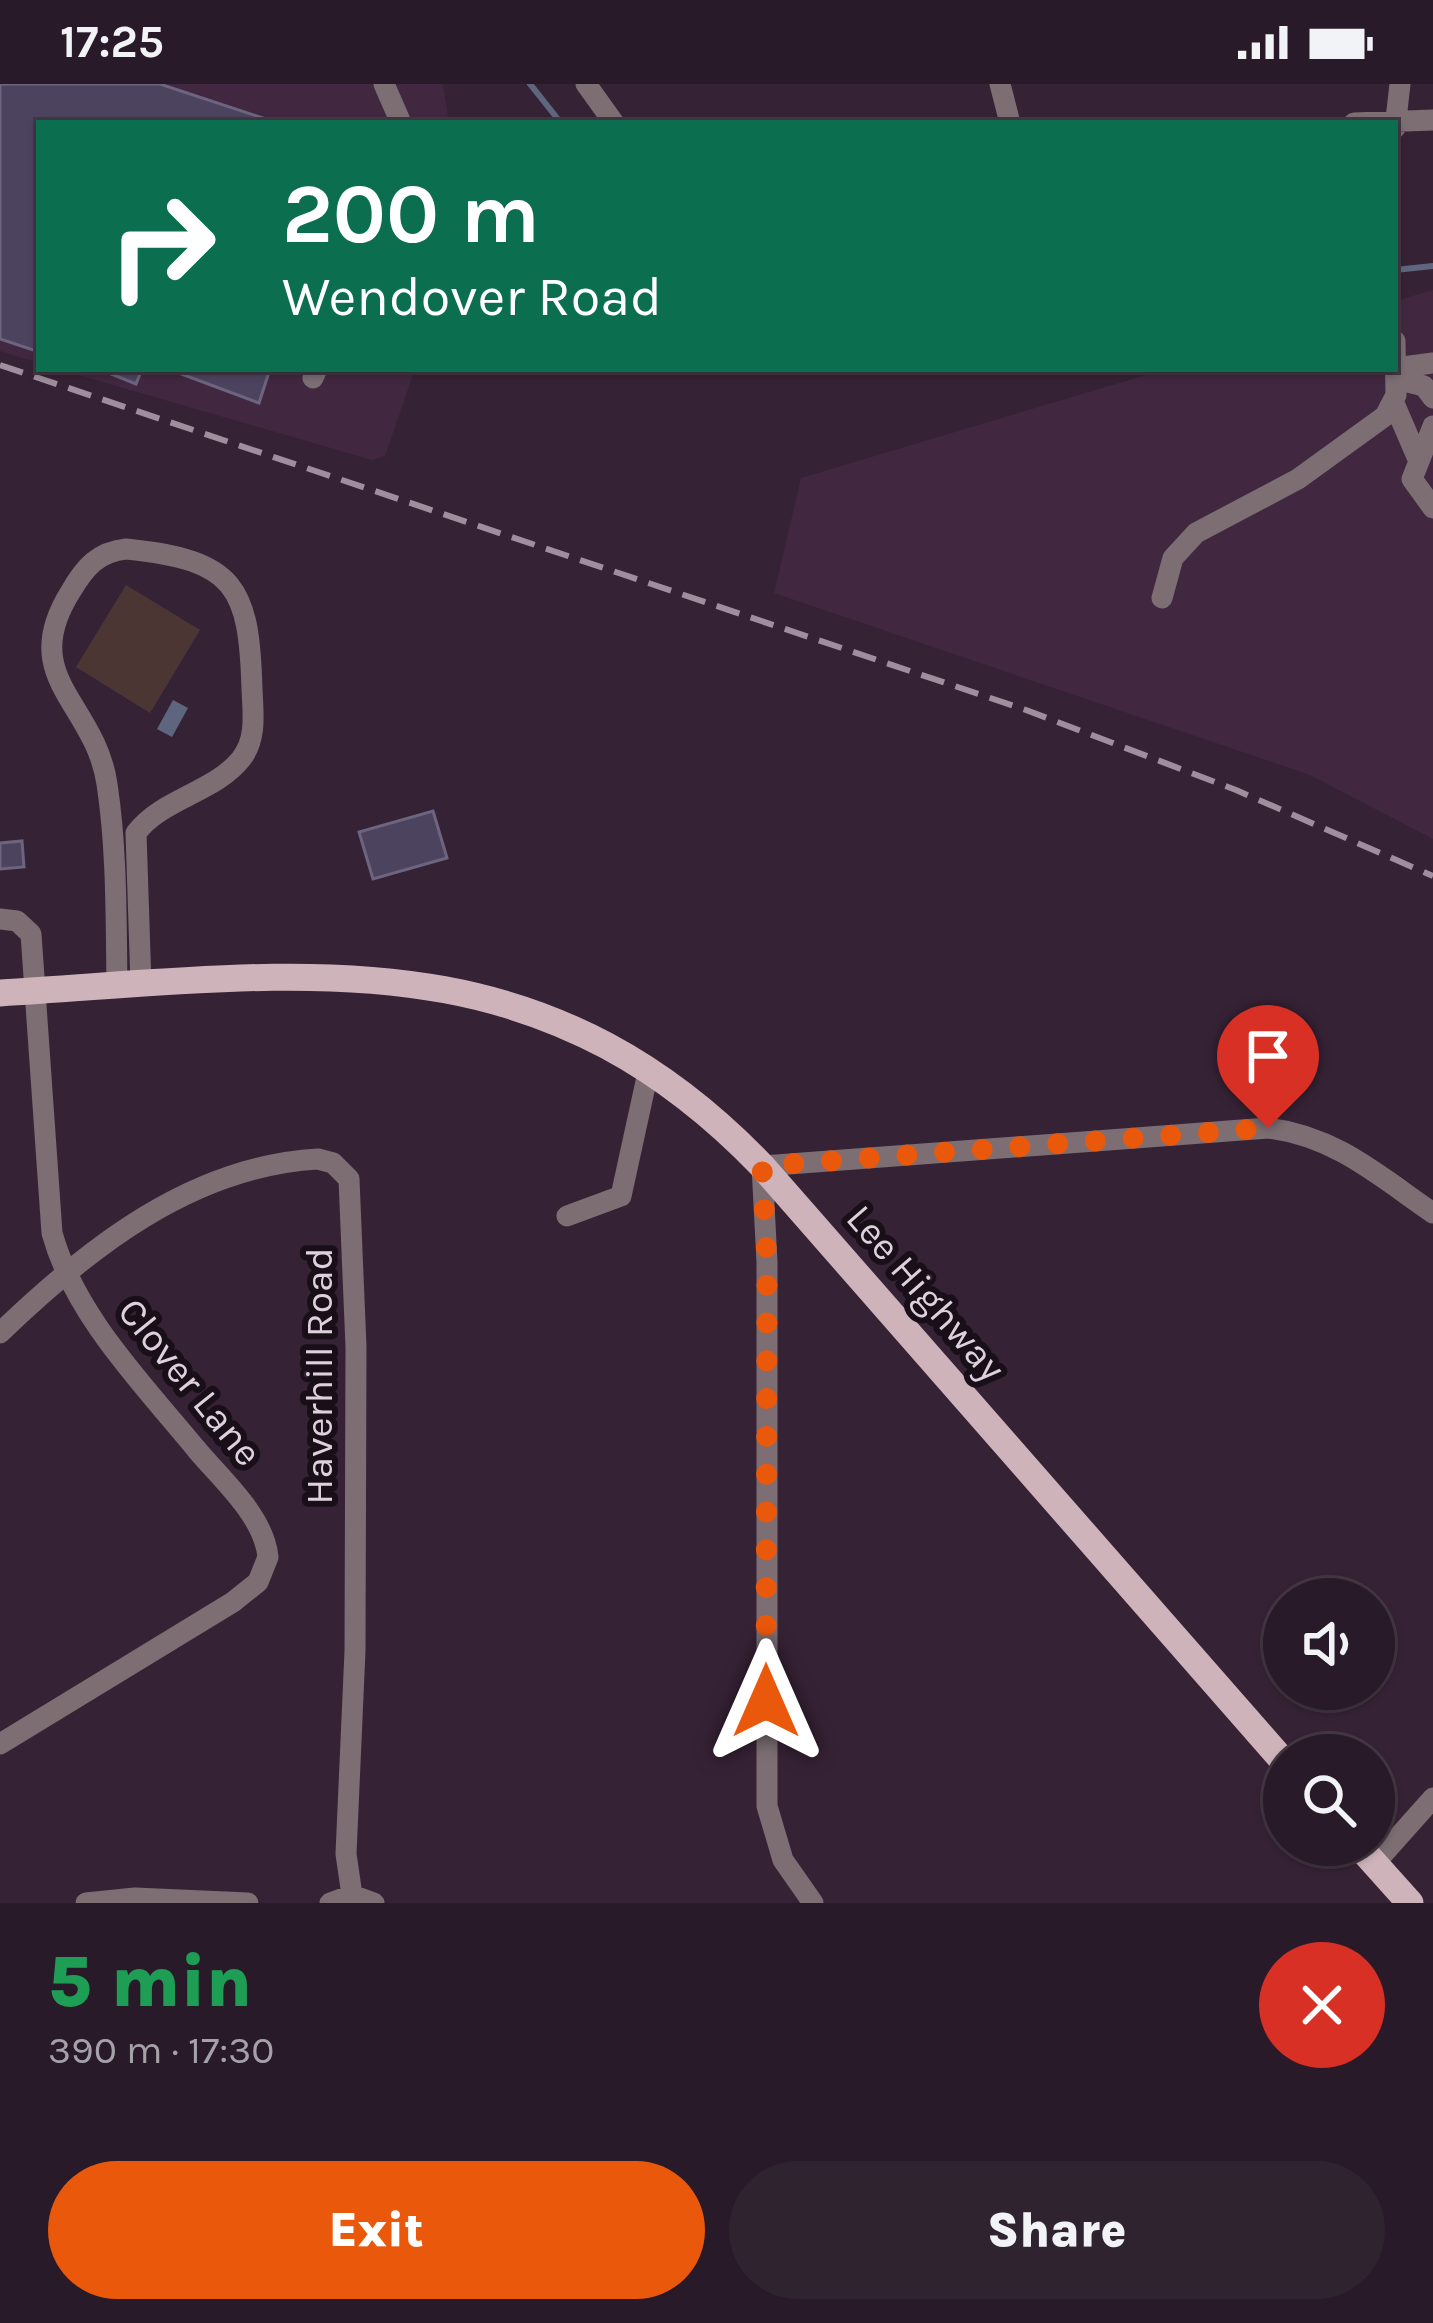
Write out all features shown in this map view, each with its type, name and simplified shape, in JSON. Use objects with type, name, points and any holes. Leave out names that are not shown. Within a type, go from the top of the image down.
[{"type":"main road","name":"Lee Highway","points":[[0,993],[326,976],[419,982],[553,1018],[649,1068],[723,1126],[762,1166],[1263,1738]]},
{"type":"main road","points":[[1377,1866],[1410,1903]]},
{"type":"street","points":[[385,84],[399,120]]},
{"type":"street","points":[[586,84],[612,120]]},
{"type":"street","points":[[1000,84],[1009,120]]},
{"type":"street","points":[[1396,120],[1400,84]]},
{"type":"street","points":[[1398,124],[1433,120]]},
{"type":"street","points":[[1162,598],[1173,558],[1196,532],[1298,479],[1385,416],[1395,383],[1433,363]]},
{"type":"street","points":[[1395,383],[1424,386],[1433,398]]},
{"type":"street","points":[[1395,383],[1418,459]]},
{"type":"street","points":[[1433,426],[1412,479],[1433,508]]},
{"type":"street","points":[[127,548],[225,579],[238,593],[250,625],[254,728],[245,756],[136,832],[129,985],[107,782],[89,731],[52,668],[49,634],[87,567],[112,550],[127,548]]},
{"type":"street","name":"Clover Lane","points":[[0,919],[16,921],[31,934],[52,1234],[65,1275],[141,1381],[248,1512],[268,1557],[258,1582],[233,1602],[0,1744]]},
{"type":"street","points":[[567,1216],[621,1196],[649,1068]]},
{"type":"street","points":[[813,1903],[783,1860],[767,1806],[767,1262],[762,1166],[1268,1128],[1298,1132],[1341,1149],[1433,1213]]},
{"type":"street","name":"Haverhill Road","points":[[65,1275],[151,1213],[223,1175],[318,1159],[333,1163],[349,1179],[356,1347],[355,1651],[341,1899]]},
{"type":"street","points":[[0,1333],[65,1275]]},
{"type":"street","points":[[0,1307],[29,1305]]},
{"type":"street","points":[[1395,1830],[1433,1798]]},
{"type":"street","points":[[86,1903],[135,1898],[248,1903]]},
{"type":"street","points":[[341,1899],[374,1903]]},
{"type":"shaded area","points":[[0,84],[443,84],[449,120],[36,120],[36,362],[0,351]]},
{"type":"shaded area","points":[[1433,290],[1433,839],[1310,775],[774,593],[801,478],[1156,372],[1398,372],[1398,300]]},
{"type":"shaded area","points":[[68,372],[414,372],[385,456],[372,460]]},
{"type":"shaded area","points":[[126,585],[200,630],[150,713],[76,667]]},
{"type":"water","points":[[173,700],[188,708],[172,737],[157,729]]},
{"type":"building","points":[[0,84],[160,84],[269,120],[36,120],[36,351],[0,339]]},
{"type":"building","points":[[106,372],[141,372],[136,384]]},
{"type":"building","points":[[176,372],[269,372],[259,403]]},
{"type":"building","points":[[433,811],[447,858],[373,879],[359,832]]},
{"type":"building","points":[[22,841],[24,867],[0,869],[0,843]]},
{"type":"waterway","points":[[530,84],[559,120]]},
{"type":"waterway","points":[[1398,270],[1433,266]]},
{"type":"railway","points":[[0,365],[1026,710],[1236,790],[1433,876]]},
{"type":"route","points":[[766,1701],[767,1262],[762,1166],[1268,1128]]}]
